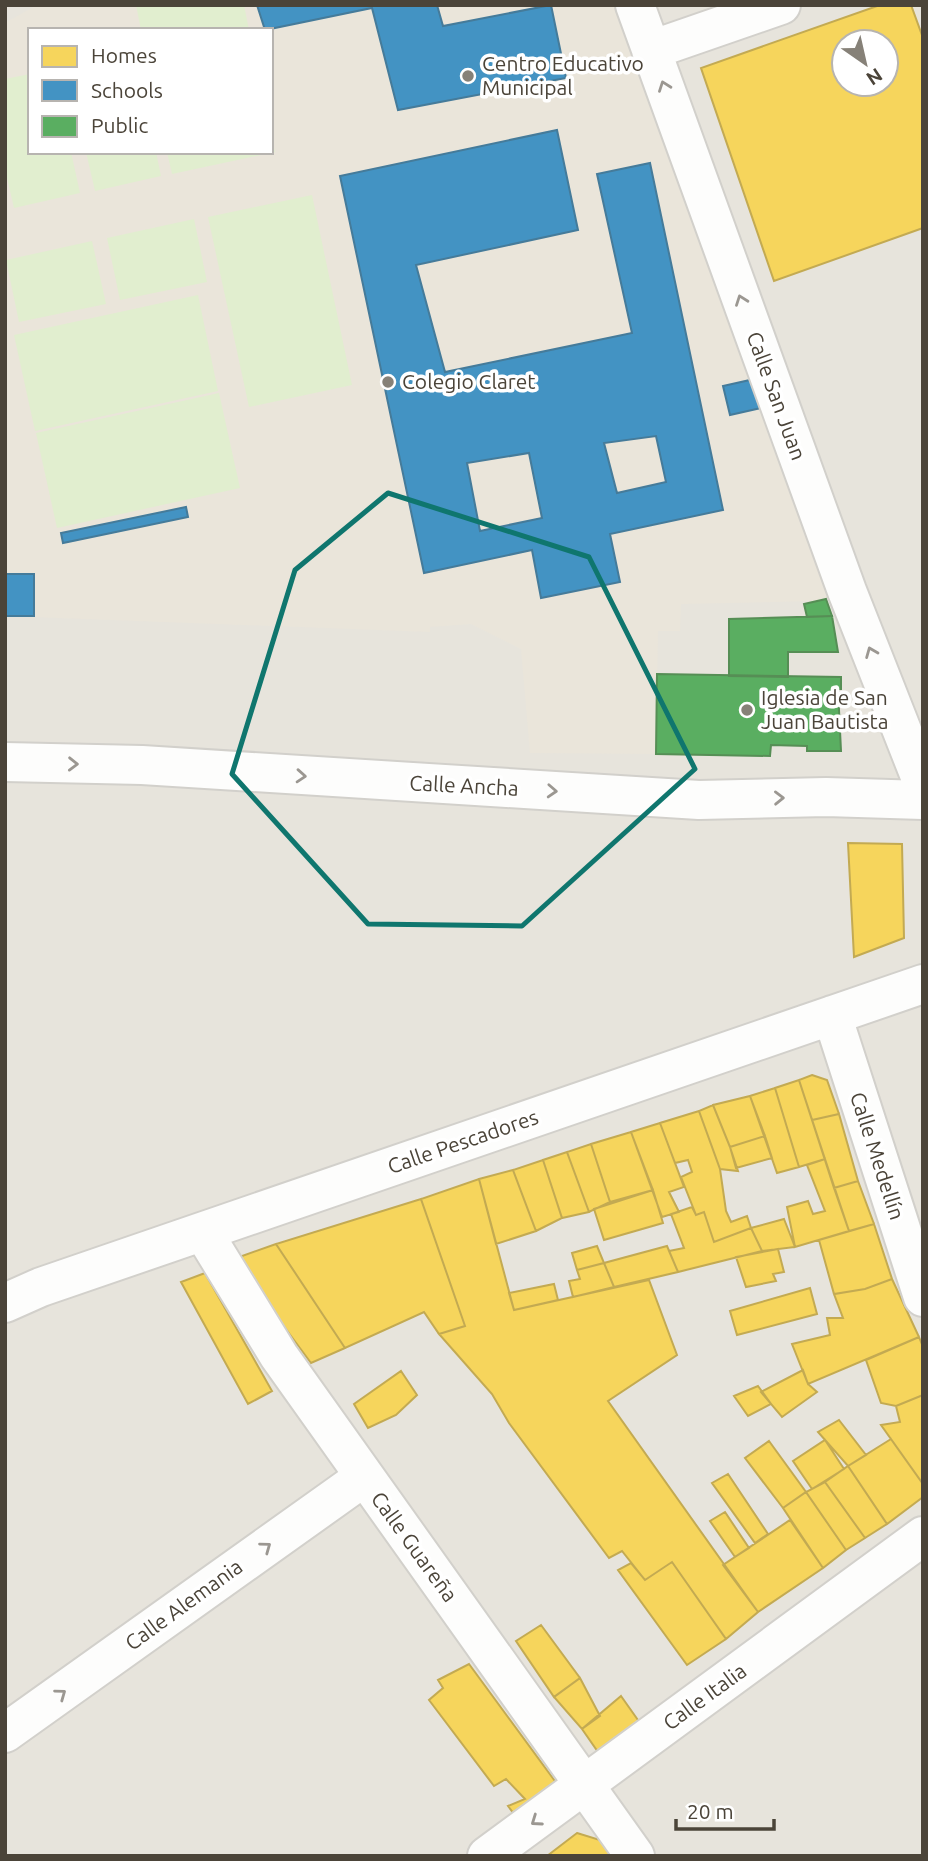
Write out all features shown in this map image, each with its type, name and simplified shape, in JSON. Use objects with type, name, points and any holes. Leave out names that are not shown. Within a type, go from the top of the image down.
[{"type":"street","name":"Calle San Juan","points":[[635,5],[847,592],[923,784]]},
{"type":"street","points":[[651,50],[781,5]]},
{"type":"street","name":"Calle Ancha","points":[[5,762],[142,765],[699,800],[826,797],[923,800]]},
{"type":"street","name":"Calle Pescadores","points":[[5,1303],[41,1287],[923,984]]},
{"type":"street","name":"Calle Medellín","points":[[832,1015],[923,1297]]},
{"type":"street","name":"Calle Guareña","points":[[203,1232],[279,1356],[635,1856]]},
{"type":"street","name":"Calle Alemania","points":[[5,1733],[364,1477]]},
{"type":"street","name":"Calle Italia","points":[[487,1856],[923,1536]]},
{"type":"highlighted area","points":[[388,493],[589,557],[695,769],[522,926],[368,924],[232,774],[295,570]]},
{"type":"shaded area","points":[[5,5],[923,5],[923,1856],[5,1856]]},
{"type":"shaded area","name":"Colegio Claret","points":[[37,5],[635,5],[847,591],[818,601],[681,604],[680,631],[658,631],[656,754],[530,753],[521,649],[471,624],[430,627],[430,632],[5,616],[5,23]]},
{"type":"green space","points":[[136,5],[244,5],[249,28],[141,28]]},
{"type":"green space","points":[[28,74],[28,154],[71,154],[80,193],[14,208],[5,169],[5,79]]},
{"type":"green space","points":[[86,154],[156,154],[161,176],[95,191]]},
{"type":"green space","points":[[167,154],[266,154],[172,174]]},
{"type":"green space","points":[[312,195],[352,385],[249,407],[208,217]]},
{"type":"green space","points":[[194,219],[207,282],[120,300],[107,238]]},
{"type":"green space","points":[[92,241],[106,304],[19,322],[6,260]]},
{"type":"green space","points":[[198,295],[218,391],[35,431],[14,335]]},
{"type":"green space","points":[[219,393],[240,488],[57,528],[36,433]]},
{"type":"building: Homes","points":[[880,5],[911,5],[923,38],[923,228],[774,281],[701,68]]},
{"type":"building: Homes","points":[[848,843],[902,844],[904,938],[854,957]]},
{"type":"building: Homes","points":[[812,1075],[827,1080],[839,1114],[812,1120],[799,1080]]},
{"type":"building: Homes","points":[[799,1080],[825,1159],[799,1167],[775,1088]]},
{"type":"building: Homes","points":[[775,1088],[799,1167],[777,1173],[750,1096]]},
{"type":"building: Homes","points":[[750,1096],[765,1136],[730,1147],[713,1105]]},
{"type":"building: Homes","points":[[713,1105],[738,1171],[720,1169],[699,1111]]},
{"type":"building: Homes","points":[[699,1111],[720,1169],[726,1211],[731,1222],[747,1216],[751,1228],[714,1242],[704,1212],[696,1215],[681,1177],[692,1172],[688,1160],[675,1163],[660,1123]]},
{"type":"building: Homes","points":[[839,1114],[858,1181],[834,1188],[812,1120]]},
{"type":"building: Homes","points":[[660,1123],[684,1187],[669,1192],[679,1212],[662,1217],[631,1132]]},
{"type":"building: Homes","points":[[631,1132],[653,1190],[610,1202],[591,1144]]},
{"type":"building: Homes","points":[[765,1136],[772,1158],[736,1168],[730,1147]]},
{"type":"building: Homes","points":[[591,1144],[610,1202],[589,1212],[567,1152]]},
{"type":"building: Homes","points":[[567,1152],[589,1212],[562,1218],[543,1160]]},
{"type":"building: Homes","points":[[825,1159],[849,1231],[795,1247],[787,1207],[808,1201],[813,1214],[825,1211],[807,1165]]},
{"type":"building: Homes","points":[[543,1160],[562,1218],[536,1231],[513,1170]]},
{"type":"building: Homes","points":[[513,1170],[536,1231],[496,1244],[479,1179]]},
{"type":"building: Homes","points":[[479,1179],[514,1310],[649,1280],[677,1355],[608,1401],[758,1612],[726,1639],[672,1562],[645,1580],[622,1551],[609,1558],[509,1423],[492,1394],[439,1334],[465,1326],[421,1199]]},
{"type":"building: Homes","points":[[858,1181],[874,1224],[849,1231],[834,1188]]},
{"type":"building: Homes","points":[[653,1190],[663,1223],[604,1240],[594,1209]]},
{"type":"building: Homes","points":[[421,1199],[465,1326],[439,1334],[424,1312],[345,1348],[276,1244]]},
{"type":"building: Homes","points":[[692,1207],[696,1215],[704,1212],[714,1242],[751,1228],[762,1251],[678,1272],[669,1251],[684,1248],[671,1214]]},
{"type":"building: Homes","points":[[784,1219],[795,1247],[762,1251],[751,1228]]},
{"type":"building: Homes","points":[[874,1224],[892,1279],[865,1289],[834,1294],[819,1240]]},
{"type":"building: Homes","points":[[276,1244],[345,1348],[311,1363],[239,1266],[242,1256]]},
{"type":"building: Homes","points":[[597,1246],[604,1263],[577,1270],[572,1253]]},
{"type":"building: Homes","points":[[667,1246],[678,1272],[614,1287],[604,1263]]},
{"type":"building: Homes","points":[[778,1249],[784,1272],[773,1274],[776,1281],[746,1287],[736,1257]]},
{"type":"building: Homes","points":[[604,1263],[614,1287],[573,1297],[569,1281],[580,1279],[577,1270]]},
{"type":"building: Homes","points":[[205,1273],[272,1391],[248,1404],[181,1282]]},
{"type":"building: Homes","points":[[892,1279],[919,1337],[808,1384],[792,1344],[830,1335],[827,1318],[843,1318],[834,1294],[865,1289]]},
{"type":"building: Homes","points":[[554,1284],[558,1300],[514,1310],[509,1293]]},
{"type":"building: Homes","points":[[810,1288],[817,1314],[737,1335],[730,1311]]},
{"type":"building: Homes","points":[[919,1337],[923,1347],[923,1395],[896,1406],[881,1403],[866,1360]]},
{"type":"building: Homes","points":[[803,1370],[808,1384],[817,1392],[782,1417],[761,1392]]},
{"type":"building: Homes","points":[[401,1371],[417,1395],[396,1415],[368,1428],[354,1404]]},
{"type":"building: Homes","points":[[758,1386],[771,1404],[748,1416],[734,1396]]},
{"type":"building: Homes","points":[[923,1395],[923,1484],[881,1425],[900,1422],[896,1406]]},
{"type":"building: Homes","points":[[839,1420],[866,1455],[848,1466],[818,1432]]},
{"type":"building: Homes","points":[[891,1439],[923,1484],[923,1497],[887,1524],[848,1466]]},
{"type":"building: Homes","points":[[825,1440],[844,1469],[812,1489],[793,1461]]},
{"type":"building: Homes","points":[[769,1441],[806,1492],[783,1508],[745,1458]]},
{"type":"building: Homes","points":[[848,1466],[887,1524],[865,1538],[825,1482]]},
{"type":"building: Homes","points":[[728,1474],[768,1534],[755,1543],[712,1483]]},
{"type":"building: Homes","points":[[825,1482],[865,1538],[846,1550],[806,1492]]},
{"type":"building: Homes","points":[[806,1492],[846,1550],[823,1568],[783,1508]]},
{"type":"building: Homes","points":[[725,1512],[749,1548],[735,1557],[710,1521]]},
{"type":"building: Homes","points":[[790,1520],[823,1568],[758,1612],[723,1565]]},
{"type":"building: Homes","points":[[672,1562],[726,1639],[687,1665],[618,1570],[631,1563],[645,1580]]},
{"type":"building: Homes","points":[[541,1625],[580,1678],[554,1697],[516,1641]]},
{"type":"building: Homes","points":[[469,1664],[563,1792],[521,1823],[508,1806],[525,1799],[506,1779],[494,1786],[429,1700],[443,1688],[438,1680]]},
{"type":"building: Homes","points":[[580,1678],[600,1716],[582,1729],[554,1697]]},
{"type":"building: Homes","points":[[621,1696],[645,1730],[605,1762],[582,1729]]},
{"type":"building: Homes","points":[[577,1833],[600,1840],[611,1856],[547,1856]]},
{"type":"building: Schools","points":[[257,5],[437,5],[443,26],[551,5],[566,78],[398,110],[372,8],[264,28]]},
{"type":"building: Schools","points":[[557,130],[578,230],[416,265],[445,372],[632,333],[597,174],[650,163],[723,510],[610,534],[620,582],[541,598],[532,550],[424,573],[340,176]],"holes":[[[656,436],[666,482],[617,493],[604,443]],[[529,453],[542,518],[480,531],[467,463]]]},
{"type":"building: Schools","points":[[750,380],[761,408],[730,415],[723,386]]},
{"type":"building: Schools","points":[[186,507],[188,517],[63,543],[61,533]]},
{"type":"building: Schools","points":[[5,574],[34,574],[34,616],[5,616]]},
{"type":"building: Public","points":[[826,599],[832,616],[807,617],[804,604]]},
{"type":"building: Public","points":[[832,616],[838,652],[788,652],[788,677],[729,676],[729,619]]},
{"type":"building: Public","name":"Iglesia de San Juan Bautista","points":[[657,674],[841,677],[841,689],[838,689],[841,751],[807,751],[807,746],[771,745],[770,756],[656,754]]},
{"type":"place","name":"Centro Educativo Municipal","points":[[468,76]]},
{"type":"place","name":"Colegio Claret","points":[[388,382]]},
{"type":"place","name":"Iglesia de San Juan Bautista","points":[[747,710]]}]
